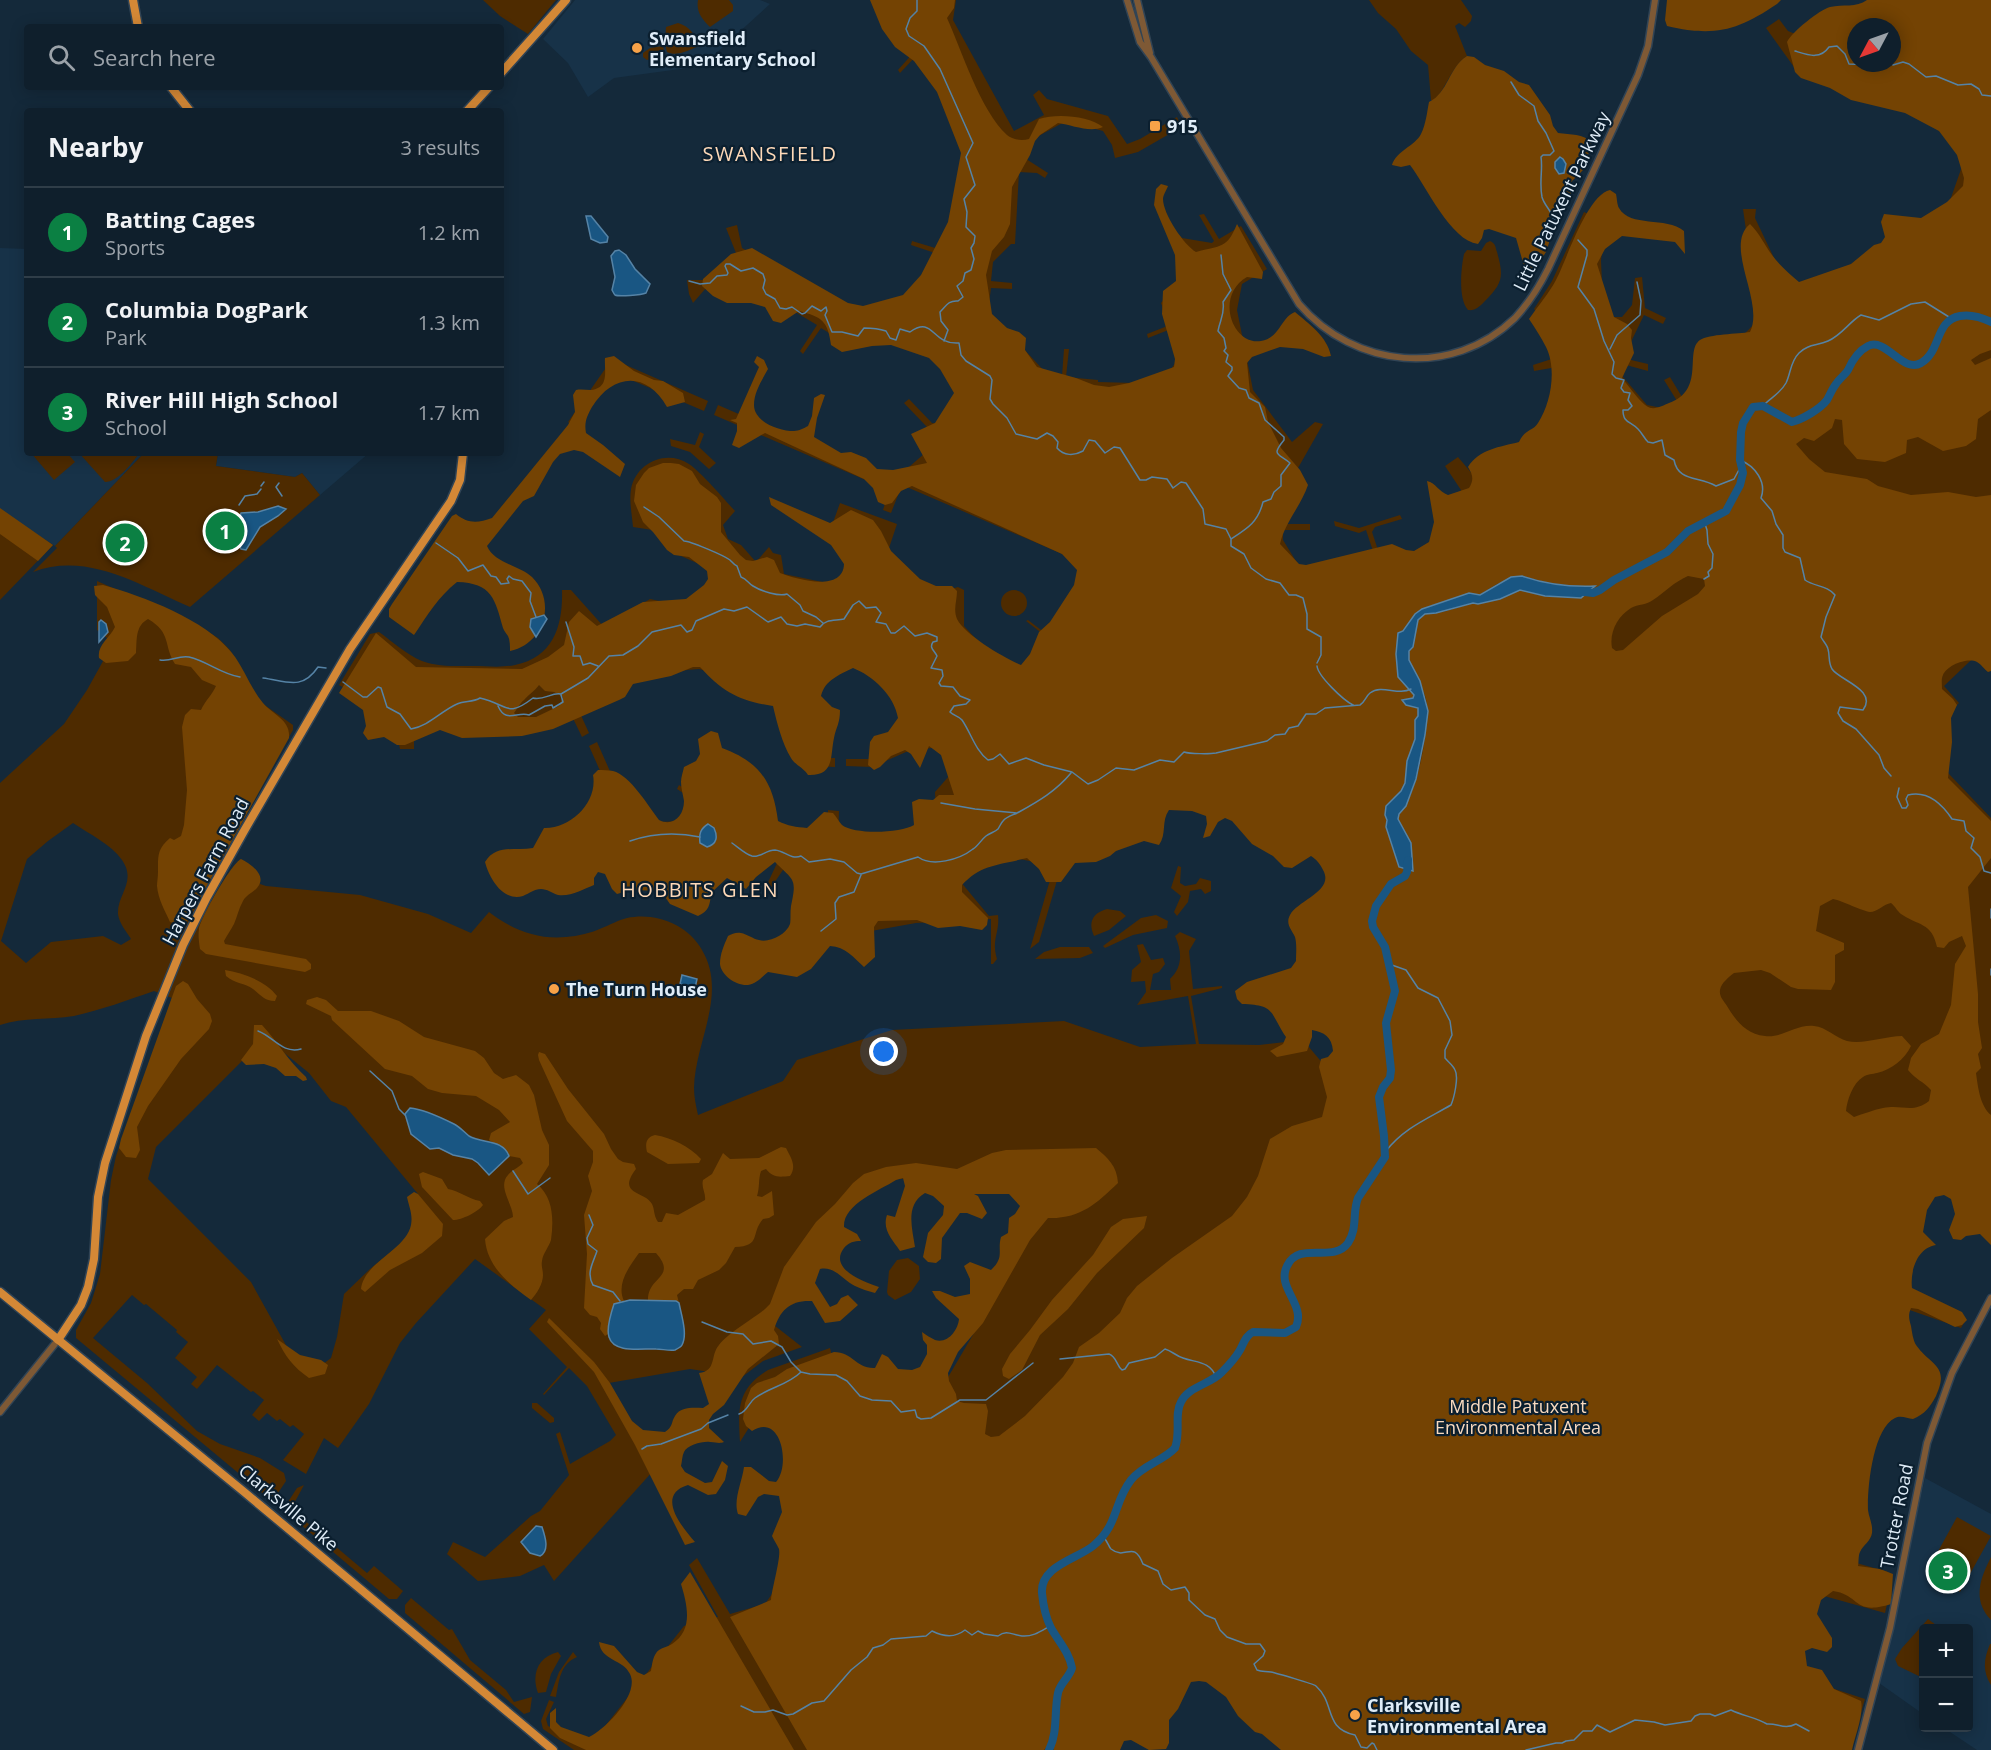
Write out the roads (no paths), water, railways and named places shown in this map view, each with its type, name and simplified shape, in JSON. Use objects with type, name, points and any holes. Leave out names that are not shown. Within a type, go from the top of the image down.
[{"type":"main road","points":[[134,0],[138,24]]},
{"type":"main road","points":[[504,70],[566,0]]},
{"type":"main road","points":[[173,90],[188,108]]},
{"type":"main road","points":[[470,108],[486,90]]},
{"type":"main road","name":"Harpers Farm Road","points":[[58,1340],[81,1305],[88,1287],[94,1259],[98,1197],[105,1163],[146,1036],[183,945],[244,831],[350,649],[451,501],[460,480],[463,456]]},
{"type":"main road","name":"Clarksville Pike","points":[[0,1292],[254,1499],[553,1750]]},
{"type":"street","name":"Little Patuxent Parkway","points":[[1126,0],[1140,42],[1290,292],[1308,314],[1336,337],[1361,350],[1397,358],[1423,358],[1456,352],[1489,337],[1514,318],[1533,296],[1548,269],[1638,75],[1648,46],[1655,0]]},
{"type":"street","name":"Little Patuxent Parkway","points":[[1137,0],[1151,57]]},
{"type":"street","name":"Trotter Road","points":[[1858,1750],[1890,1628],[1927,1443],[1952,1373],[1991,1298]]},
{"type":"street","points":[[0,1412],[58,1340]]},
{"type":"water","points":[[1560,157],[1566,164],[1564,173],[1559,174],[1555,168],[1555,162]]},
{"type":"water","points":[[586,216],[591,216],[608,237],[607,242],[600,243],[591,239]]},
{"type":"water","points":[[619,250],[626,255],[635,269],[650,284],[646,293],[625,296],[614,294],[612,290],[615,277],[611,256]]},
{"type":"water","points":[[278,506],[286,509],[260,527],[246,550],[241,549],[239,544],[241,513],[258,512]]},
{"type":"water","points":[[1522,576],[1558,584],[1595,586],[1581,598],[1545,596],[1520,590],[1500,599],[1425,614],[1418,620],[1413,647],[1409,651],[1409,660],[1420,681],[1428,711],[1416,779],[1406,806],[1398,819],[1411,843],[1413,871],[1399,867],[1386,827],[1386,806],[1401,791],[1405,783],[1407,761],[1415,739],[1415,720],[1418,716],[1418,708],[1406,705],[1402,700],[1413,698],[1414,695],[1398,677],[1396,654],[1398,633],[1403,631],[1415,614],[1422,609],[1469,593],[1480,595],[1511,577]]},
{"type":"water","points":[[544,615],[547,619],[536,637],[530,627],[531,619]]},
{"type":"water","points":[[101,620],[106,624],[108,632],[99,642],[99,622]]},
{"type":"water","points":[[708,824],[714,828],[716,837],[715,842],[707,847],[700,843],[700,837],[702,830]]},
{"type":"water","points":[[682,975],[697,979],[695,988],[680,984]]},
{"type":"water","points":[[410,1108],[444,1119],[469,1136],[497,1144],[509,1156],[489,1175],[472,1159],[453,1155],[439,1148],[430,1149],[411,1134],[405,1114]]},
{"type":"water","points":[[630,1300],[676,1301],[679,1303],[684,1330],[684,1340],[681,1346],[676,1350],[630,1349],[617,1346],[612,1342],[608,1329],[614,1304]]},
{"type":"water","points":[[536,1526],[542,1527],[545,1539],[545,1551],[540,1556],[530,1553],[521,1542]]},
{"type":"waterway","points":[[917,0],[917,11],[910,18],[906,29],[909,36],[924,46],[940,69],[973,143],[966,157],[975,185],[964,199],[967,212],[966,227],[975,236],[971,248],[974,259],[971,270],[965,273],[963,281],[957,286],[963,297],[958,301],[950,302],[940,312],[941,321],[948,330],[944,341]]},
{"type":"waterway","points":[[1795,51],[1818,55],[1829,47],[1837,46],[1847,59]]},
{"type":"waterway","points":[[1901,63],[1909,64],[1926,77],[1936,76],[1958,85],[1971,84],[1979,89],[1982,95],[1991,96]]},
{"type":"waterway","points":[[1511,82],[1519,95],[1534,106],[1538,121],[1554,151],[1550,155],[1541,157],[1541,186],[1543,200],[1553,218],[1557,220]]},
{"type":"waterway","points":[[1578,240],[1587,250],[1578,287],[1594,309],[1604,341],[1614,362],[1612,374],[1624,380],[1621,388],[1624,392],[1630,393],[1628,400],[1632,406],[1628,410],[1623,410],[1626,420],[1638,429],[1648,442],[1662,440],[1665,455],[1674,460],[1680,472],[1690,478],[1716,486],[1734,479],[1741,466]]},
{"type":"waterway","points":[[1221,255],[1223,274],[1231,290],[1223,302],[1223,314],[1218,331],[1224,338],[1226,348],[1224,351],[1228,355],[1226,362],[1232,367],[1228,376],[1239,388],[1246,390],[1249,398],[1259,403],[1265,420],[1284,437],[1277,452],[1290,463],[1281,475],[1281,486],[1274,492],[1271,499],[1263,502],[1255,520],[1231,539]]},
{"type":"waterway","points":[[689,281],[700,284],[710,283],[717,276],[727,275],[726,264],[741,271],[753,268],[763,274],[765,280],[763,288],[766,294],[775,299],[780,308],[792,307],[802,314],[812,306],[821,311],[826,307],[825,315],[832,332],[858,336],[864,328],[875,329],[886,331],[890,338],[896,340],[900,329],[910,332],[924,327],[943,340],[959,343],[961,355],[966,361],[990,376],[992,380],[990,399],[1007,418],[1016,434],[1037,439],[1047,433],[1058,442],[1057,448],[1069,454],[1083,451],[1089,440],[1095,441],[1105,453],[1114,447],[1120,448],[1140,480],[1152,477],[1167,479],[1173,488],[1181,482],[1186,483],[1203,509],[1205,524],[1226,529],[1231,539],[1231,546],[1244,554],[1251,568],[1266,579],[1280,583],[1289,595],[1303,598],[1307,614],[1307,629],[1321,637],[1321,655],[1317,663]]},
{"type":"waterway","points":[[1610,349],[1617,335],[1640,315],[1641,301],[1637,282]]},
{"type":"waterway","points":[[1763,406],[1784,387],[1799,353],[1833,338],[1861,315],[1879,320],[1911,304],[1925,302],[1949,317],[1955,317]]},
{"type":"waterway","points":[[1576,591],[1593,593],[1600,590],[1667,552],[1688,531],[1726,511],[1740,485],[1743,473],[1740,460],[1741,432],[1743,423],[1753,407],[1763,406],[1792,422],[1796,421],[1827,400],[1856,356],[1868,346],[1881,346],[1901,360],[1914,365],[1921,363],[1932,352],[1946,323],[1952,319],[1972,316],[1991,322]]},
{"type":"waterway","points":[[1740,460],[1755,470],[1761,481],[1761,498],[1772,511],[1783,535],[1785,552],[1800,558],[1805,580],[1828,589],[1835,595],[1821,637],[1829,652],[1832,669],[1862,691],[1866,703],[1863,710],[1840,707],[1838,713],[1843,721],[1856,729],[1879,755],[1884,768],[1891,776]]},
{"type":"waterway","points":[[261,486],[264,482]]},
{"type":"waterway","points":[[279,483],[276,487],[282,496]]},
{"type":"waterway","points":[[239,505],[245,496],[257,494],[261,489]]},
{"type":"waterway","points":[[644,507],[659,517],[684,541],[730,560],[737,566],[741,577],[753,586],[770,593],[787,594],[800,605],[803,611],[823,623]]},
{"type":"waterway","points":[[1704,521],[1708,544],[1713,554],[1712,568],[1708,572],[1709,576],[1704,579]]},
{"type":"waterway","points":[[436,543],[458,558],[468,571],[483,565],[501,584],[509,583],[507,579],[509,576],[522,581],[531,593],[530,601],[536,617]]},
{"type":"waterway","points":[[343,682],[363,697],[367,697],[378,687],[381,688],[387,707],[400,714],[411,729],[424,725],[457,704],[480,698],[512,709],[533,698],[561,694],[588,678],[609,656],[623,655],[638,646],[652,632],[681,625],[687,632],[692,630],[696,621],[724,609],[734,611],[747,607],[768,622],[781,617],[787,624],[820,627],[827,621],[844,619],[853,605],[859,601],[866,608],[876,607],[881,613],[876,622],[886,624],[891,633],[895,633],[904,626],[915,636],[927,633],[937,637],[937,641],[933,642],[932,646],[937,656],[931,668],[942,670],[943,676],[939,683],[941,686],[953,687],[960,696],[970,700],[966,704],[954,706],[950,712],[962,720],[976,746],[988,760],[1000,754],[1009,764],[1026,758],[1072,772],[1088,784],[1116,768],[1134,770],[1160,760],[1174,762],[1184,752],[1216,753],[1267,741],[1275,735],[1285,734],[1289,728],[1298,726],[1306,714],[1316,714],[1325,708],[1360,705],[1369,694],[1375,691],[1411,689]]},
{"type":"waterway","points":[[566,622],[574,647],[573,656],[580,656],[583,665],[590,663],[598,666]]},
{"type":"waterway","points":[[160,660],[189,657],[240,677]]},
{"type":"waterway","points":[[1317,666],[1332,687],[1353,705]]},
{"type":"waterway","points":[[263,678],[300,682],[318,667],[326,668]]},
{"type":"waterway","points":[[498,706],[508,716],[529,715],[545,706],[552,705],[553,708],[563,702],[561,695]]},
{"type":"waterway","points":[[732,843],[752,856],[775,850],[794,857],[801,856],[809,862],[830,859],[844,862],[861,874],[918,857],[931,862],[946,861],[973,849],[986,836],[998,829],[1005,819],[1047,795],[1071,773]]},
{"type":"waterway","points":[[1899,788],[1897,797],[1902,808],[1908,805],[1906,799],[1908,795],[1928,796],[1939,803],[1952,819],[1964,821],[1966,831],[1974,838],[1971,848],[1980,857],[1984,871],[1991,873]]},
{"type":"waterway","points":[[941,803],[1017,813]]},
{"type":"waterway","points":[[630,841],[665,834],[700,837]]},
{"type":"waterway","points":[[1049,1750],[1054,1736],[1058,1693],[1072,1668],[1046,1615],[1042,1593],[1047,1576],[1061,1564],[1093,1546],[1112,1522],[1121,1497],[1131,1480],[1141,1470],[1175,1448],[1179,1407],[1189,1392],[1222,1372],[1236,1356],[1246,1338],[1253,1332],[1285,1333],[1296,1327],[1297,1311],[1285,1282],[1287,1266],[1292,1258],[1299,1254],[1334,1252],[1342,1249],[1348,1243],[1353,1232],[1358,1198],[1385,1157],[1379,1097],[1390,1078],[1386,1023],[1395,991],[1385,947],[1372,921],[1376,906],[1391,884],[1405,876],[1408,860]]},
{"type":"waterway","points":[[821,931],[836,919],[835,903],[839,897],[854,892],[861,875]]},
{"type":"waterway","points":[[1991,909],[1991,918]]},
{"type":"waterway","points":[[1386,1151],[1408,1130],[1451,1105],[1455,1093],[1456,1077],[1454,1068],[1445,1058],[1445,1050],[1452,1035],[1450,1021],[1438,998],[1418,988],[1406,970],[1389,964]]},
{"type":"waterway","points":[[1991,969],[1991,975]]},
{"type":"waterway","points":[[258,1031],[283,1047],[301,1049]]},
{"type":"waterway","points":[[370,1071],[392,1091],[399,1109],[405,1115]]},
{"type":"waterway","points":[[513,1171],[528,1194],[550,1178]]},
{"type":"waterway","points":[[589,1215],[593,1225],[587,1238],[588,1244],[597,1251],[591,1268],[591,1281],[593,1285],[613,1292],[620,1301]]},
{"type":"waterway","points":[[702,1322],[727,1332],[743,1334],[753,1344],[771,1341],[782,1347],[791,1362],[801,1372],[836,1375],[847,1381],[860,1396],[872,1400],[891,1401],[901,1412],[915,1410],[917,1417],[921,1419],[931,1418],[960,1400],[986,1400],[1033,1363]]},
{"type":"waterway","points":[[1060,1359],[1109,1354],[1114,1357],[1122,1370],[1129,1363],[1155,1357],[1165,1349],[1207,1365],[1216,1377]]},
{"type":"waterway","points":[[739,1414],[755,1398],[801,1372]]},
{"type":"waterway","points":[[642,1449],[701,1429],[708,1423],[728,1415]]},
{"type":"waterway","points":[[1103,1537],[1111,1549],[1116,1552],[1136,1553],[1143,1564],[1158,1571],[1163,1584],[1171,1590],[1185,1587],[1189,1593],[1189,1600],[1205,1615],[1215,1619],[1220,1630],[1227,1637],[1246,1644],[1260,1644],[1265,1651],[1254,1664],[1257,1670],[1316,1686],[1326,1700],[1338,1727],[1355,1735],[1361,1747],[1367,1748],[1372,1743],[1377,1750]]},
{"type":"waterway","points":[[741,1706],[754,1712],[773,1710],[787,1715],[812,1703],[824,1701],[873,1648],[891,1639],[926,1636],[932,1631],[953,1635],[965,1630],[972,1635],[978,1631],[998,1636],[1007,1633],[1030,1636],[1050,1626]]},
{"type":"waterway","points":[[1526,1750],[1574,1740],[1583,1731],[1592,1731],[1597,1725],[1610,1732],[1635,1720],[1665,1725],[1691,1721],[1700,1714],[1715,1716],[1731,1710],[1767,1724],[1784,1726],[1796,1724],[1809,1731]]},
{"type":"place","name":"Swansfield Elementary School","points":[[637,48]]},
{"type":"place","name":"915","points":[[1155,126]]},
{"type":"place","name":"Batting Cages","points":[[225,531]]},
{"type":"place","name":"Columbia DogPark","points":[[125,543]]},
{"type":"place","name":"The Turn House","points":[[554,989]]},
{"type":"place","name":"River Hill High School","points":[[1948,1571]]},
{"type":"place","name":"Clarksville Environmental Area","points":[[1355,1715]]},
{"type":"district","name":"SWANSFIELD","points":[[770,153]]},
{"type":"district","name":"HOBBITS GLEN","points":[[700,889]]},
{"type":"park label","name":"Middle Patuxent Environmental Area","points":[[1518,1416]]}]
